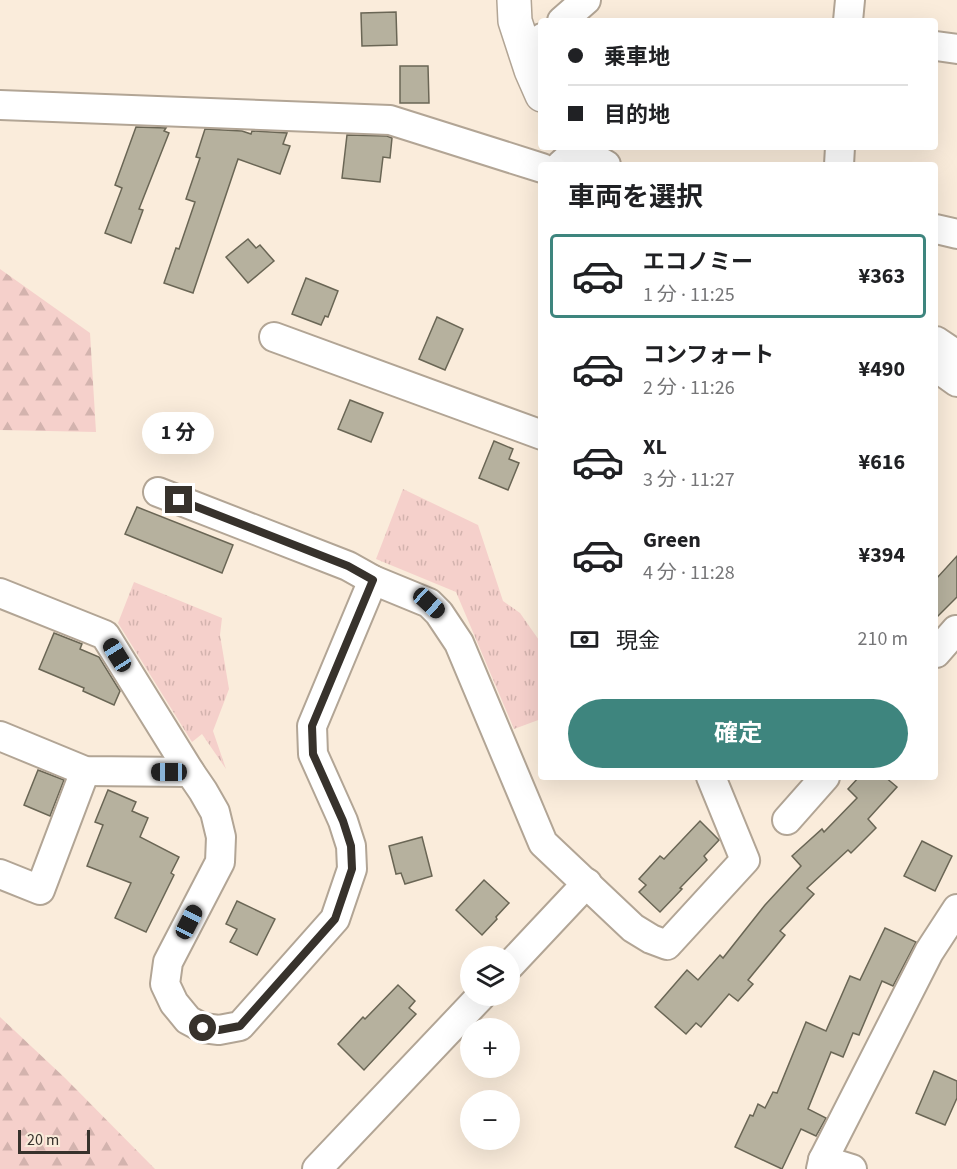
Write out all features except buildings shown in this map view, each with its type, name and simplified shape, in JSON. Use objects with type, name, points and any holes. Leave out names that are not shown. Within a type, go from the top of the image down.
[{"type":"street","points":[[514,0],[515,21],[533,45],[538,73]]},
{"type":"street","points":[[565,18],[586,0]]},
{"type":"street","points":[[848,18],[850,0]]},
{"type":"street","points":[[938,46],[957,50]]},
{"type":"street","points":[[0,105],[390,120],[538,167]]},
{"type":"street","points":[[564,162],[578,150]]},
{"type":"street","points":[[584,150],[601,162]]},
{"type":"street","points":[[938,229],[957,234]]},
{"type":"street","points":[[274,337],[538,434]]},
{"type":"street","points":[[938,341],[957,355]]},
{"type":"street","points":[[938,368],[957,382]]},
{"type":"street","points":[[158,492],[348,566],[373,580],[429,603],[439,613],[459,643],[543,843],[633,928],[667,945],[745,860],[712,780]]},
{"type":"street","points":[[0,593],[105,635],[215,812],[221,837],[220,862],[168,962],[165,984],[174,1003],[188,1020],[203,1028],[219,1030],[240,1026],[335,919],[346,890],[352,869],[351,846],[343,821],[313,754],[312,726],[373,580]]},
{"type":"street","points":[[938,650],[956,630]]},
{"type":"street","points":[[0,736],[85,771],[190,772]]},
{"type":"street","points":[[0,874],[40,890],[85,771]]},
{"type":"street","points":[[787,820],[822,780]]},
{"type":"street","points":[[520,954],[587,883]]},
{"type":"street","points":[[852,1169],[822,1165],[929,952],[957,909]]},
{"type":"street","points":[[317,1169],[472,1006]]},
{"type":"green space","points":[[0,269],[90,333],[96,432],[0,430]]},
{"type":"green space","points":[[403,489],[478,525],[503,601],[520,613],[538,639],[538,720],[514,729],[456,592],[376,559]]},
{"type":"green space","points":[[134,582],[222,618],[220,635],[229,689],[213,731],[226,769],[202,734],[192,742],[118,623]]},
{"type":"green space","points":[[0,1017],[65,1078],[155,1169],[0,1169]]},
{"type":"route","points":[[179,500],[348,566],[373,580],[312,726],[313,754],[343,821],[351,846],[352,869],[335,919],[240,1026],[219,1030],[203,1028]]}]
